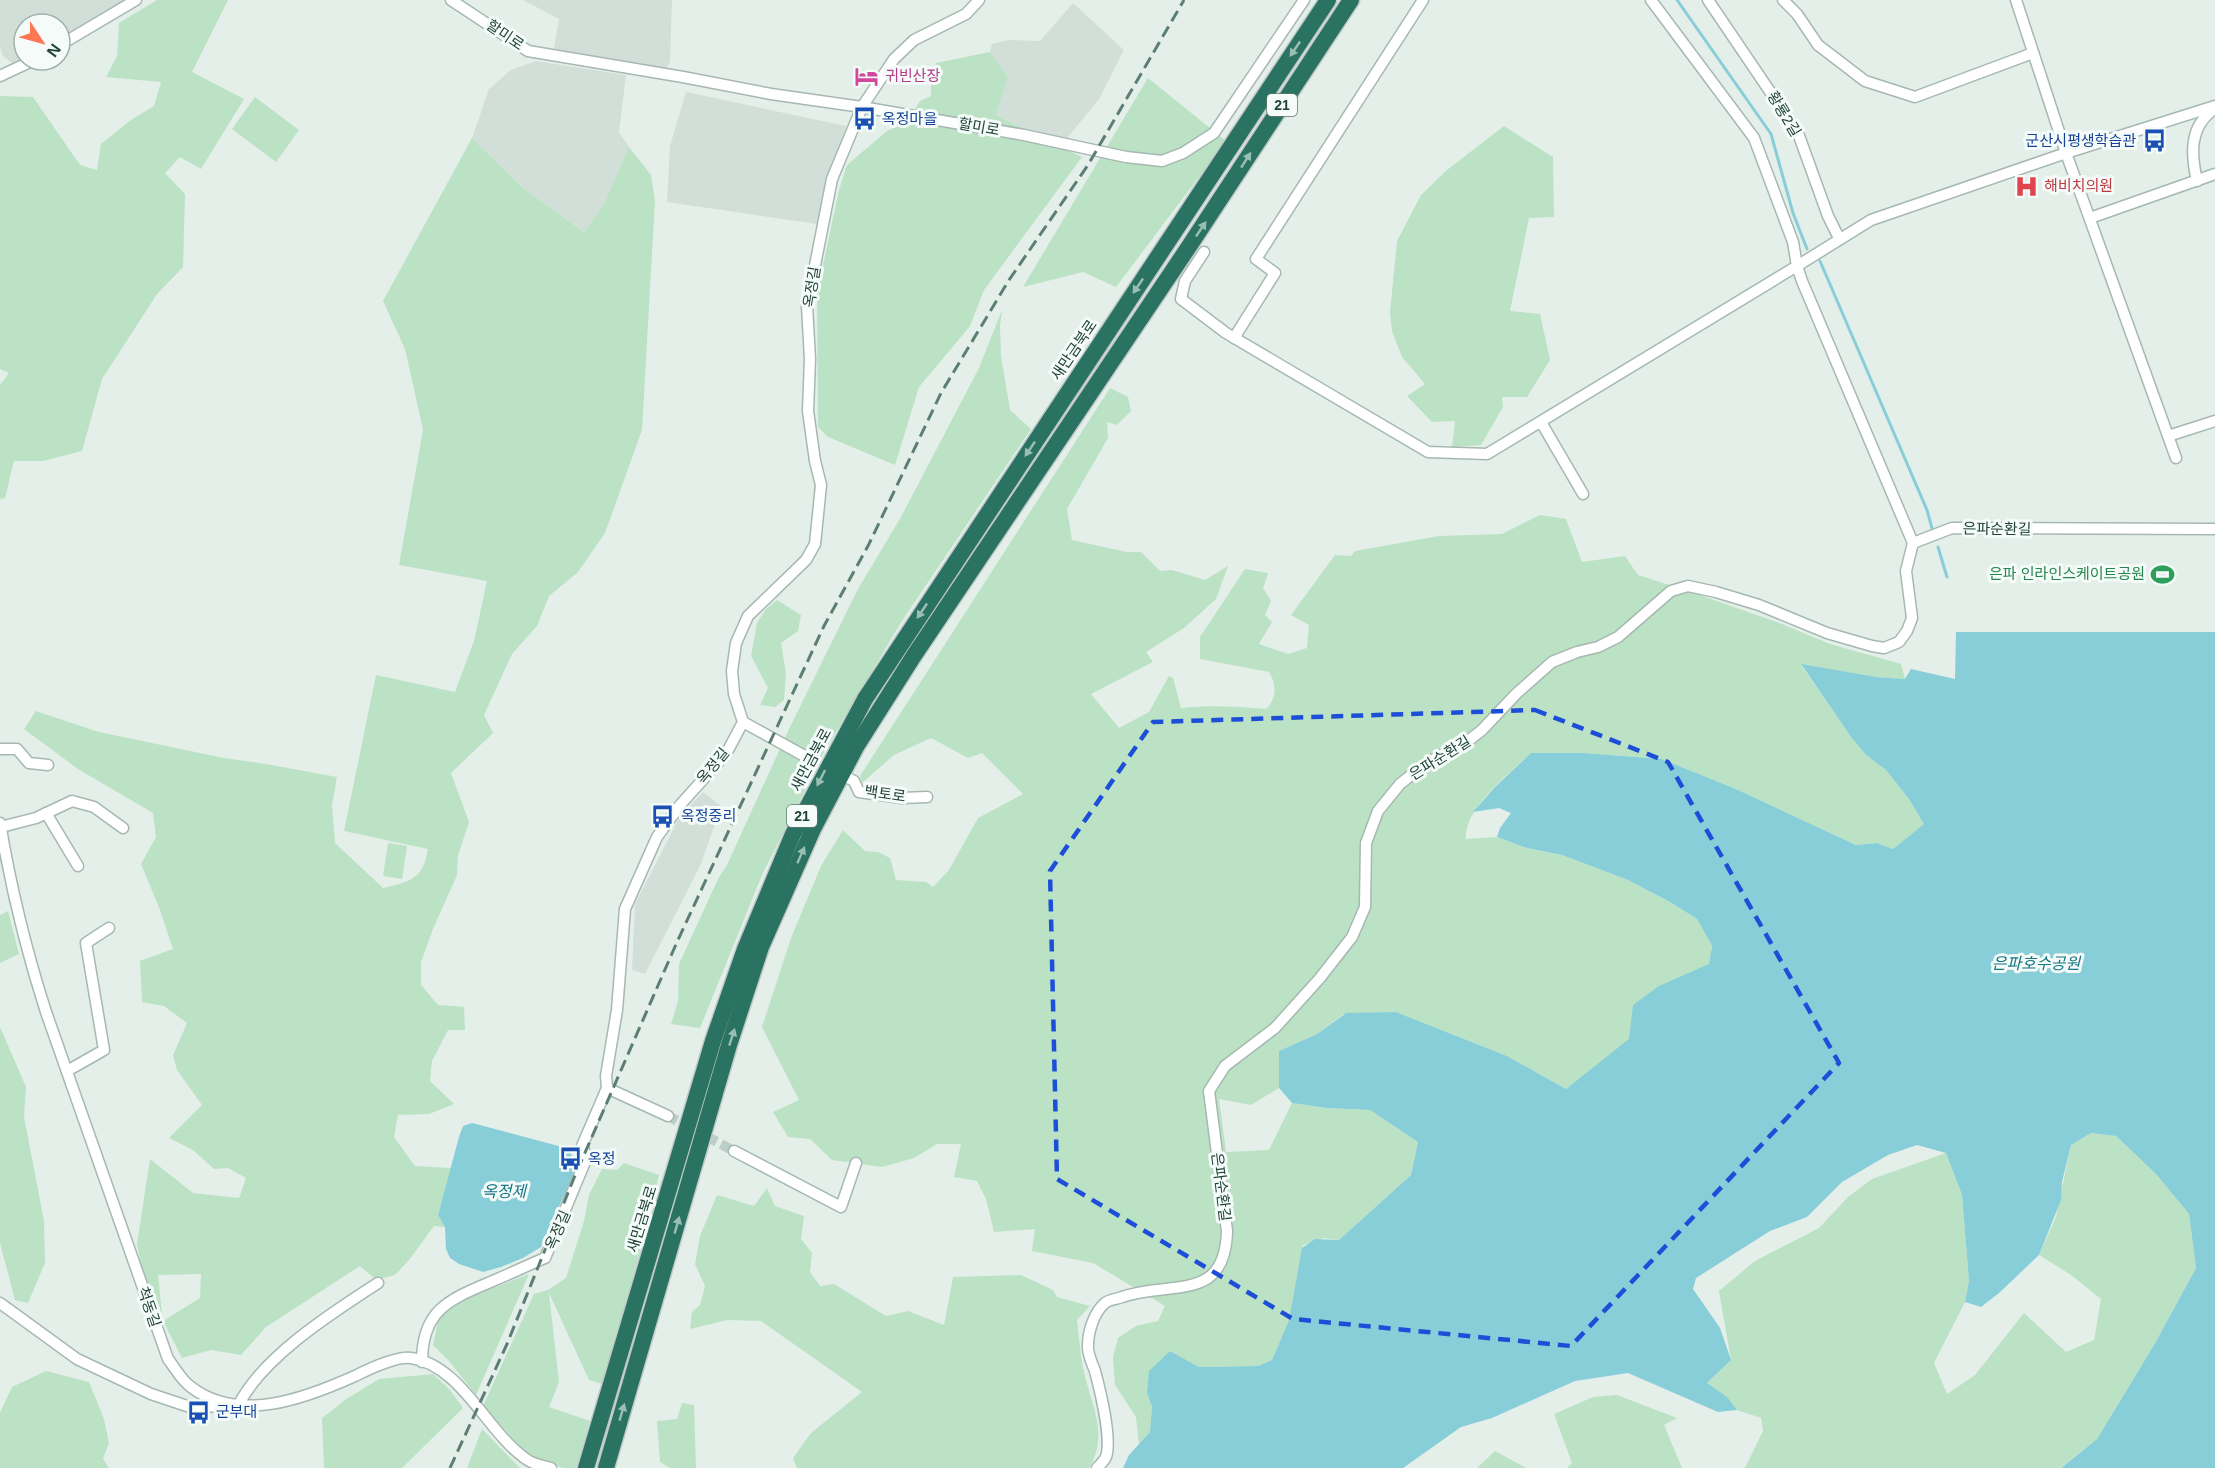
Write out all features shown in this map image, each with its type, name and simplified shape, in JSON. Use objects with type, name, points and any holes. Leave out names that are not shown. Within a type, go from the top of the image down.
[{"type":"highway","name":"새만금북로","points":[[586,1468],[713,1041],[745,949],[793,834],[865,699],[1328,0]]},
{"type":"highway","name":"21","points":[[606,1468],[729,1045],[761,947],[813,829],[856,747],[913,657],[1196,250],[1214,209],[1351,0]]},
{"type":"street","points":[[72,38],[136,0]]},
{"type":"street","name":"할미로","points":[[451,0],[528,51],[576,57],[771,94],[862,107],[1024,135],[1126,157],[1162,161],[1183,153],[1214,133],[1304,0]]},
{"type":"street","name":"옥정길","points":[[422,1362],[422,1341],[433,1316],[448,1302],[468,1290],[545,1258],[587,1157],[582,1146],[607,1088],[606,1076],[617,1010],[625,909],[657,837],[680,804],[726,754],[742,722],[734,694],[732,671],[736,643],[748,616],[806,560],[815,544],[821,485],[808,411],[810,359],[807,306],[832,179],[862,107],[894,59],[914,40],[966,14],[979,0]]},
{"type":"street","points":[[1234,338],[1275,273],[1256,259],[1423,0]]},
{"type":"street","points":[[1651,0],[1754,138],[1793,242],[1802,281],[1913,543]]},
{"type":"street","name":"황룡2길","points":[[1708,0],[1798,133],[1821,197],[1839,238]]},
{"type":"street","points":[[1783,0],[1797,14],[1818,45],[1865,81],[1915,97],[2033,53]]},
{"type":"street","points":[[2016,0],[2066,153],[2176,458]]},
{"type":"street","points":[[1196,250],[1180,299],[1234,338],[1428,452],[1487,454],[1870,220],[2066,153],[2215,107]]},
{"type":"street","points":[[2197,181],[2193,161],[2193,142],[2202,118],[2215,107]]},
{"type":"street","points":[[2090,218],[2215,174]]},
{"type":"street","points":[[1541,422],[1583,494]]},
{"type":"street","points":[[2168,436],[2215,422]]},
{"type":"street","name":"은파순환길","points":[[1097,1468],[1106,1457],[1107,1430],[1099,1386],[1087,1347],[1093,1320],[1105,1303],[1138,1291],[1183,1287],[1203,1281],[1214,1274],[1222,1262],[1227,1232],[1209,1092],[1225,1066],[1275,1028],[1320,978],[1352,937],[1365,907],[1366,843],[1378,811],[1400,784],[1425,764],[1468,741],[1482,730],[1516,694],[1552,662],[1576,652],[1598,647],[1618,637],[1671,591],[1688,586],[1726,596],[1759,605],[1827,633],[1884,648],[1899,642],[1912,618],[1906,571],[1913,543],[1952,528],[2215,529]]},
{"type":"street","points":[[742,722],[810,759]]},
{"type":"street","points":[[0,749],[17,749],[29,763],[48,765]]},
{"type":"street","name":"백토로","points":[[850,779],[854,781],[859,792],[903,798],[927,797]]},
{"type":"street","points":[[1,830],[36,818],[72,801],[94,807],[123,828]]},
{"type":"street","points":[[46,813],[78,866]]},
{"type":"street","name":"척동길","points":[[1,830],[10,884],[29,959],[168,1359],[189,1387],[211,1399],[238,1406],[294,1400],[377,1366],[410,1358],[441,1369],[527,1461],[551,1468]]},
{"type":"street","points":[[67,1071],[104,1050],[86,943],[109,928]]},
{"type":"street","points":[[607,1088],[668,1116]]},
{"type":"street","points":[[734,1151],[841,1207],[856,1163]]},
{"type":"street","points":[[0,1303],[77,1359],[151,1394],[190,1407],[238,1406],[246,1390],[270,1362],[340,1307],[378,1283]]},
{"type":"highlighted area","points":[[1535,710],[1668,762],[1839,1063],[1571,1346],[1293,1319],[1057,1179],[1050,871],[1153,722]]},
{"type":"shaded area","points":[[0,0],[129,0],[72,31],[72,12],[12,12],[12,63],[3,56],[0,47]]},
{"type":"shaded area","points":[[523,0],[672,0],[670,62],[666,68],[554,49],[559,19]]},
{"type":"shaded area","points":[[1073,3],[1124,50],[1099,99],[1061,146],[996,115],[1008,77],[990,52],[992,44],[1008,40],[1040,41]]},
{"type":"shaded area","points":[[536,61],[626,75],[619,132],[629,147],[604,204],[584,232],[523,188],[472,138],[489,89],[511,70]]},
{"type":"shaded area","points":[[686,92],[846,126],[817,224],[667,202],[670,146]]},
{"type":"shaded area","points":[[703,792],[721,806],[701,864],[645,974],[632,970],[635,904],[680,816]]},
{"type":"green space","points":[[157,0],[228,0],[192,72],[244,99],[201,169],[180,157],[165,173],[185,194],[183,267],[157,294],[102,379],[82,451],[43,461],[14,461],[5,498],[0,499],[0,385],[9,373],[0,369],[0,96],[33,97],[80,165],[97,170],[101,144],[131,120],[154,106],[161,82],[106,77],[117,56],[119,23]]},
{"type":"green space","points":[[990,52],[1008,77],[996,115],[1082,157],[984,290],[970,326],[919,387],[895,465],[828,437],[818,427],[817,293],[839,190],[847,165],[887,131],[907,122],[920,101],[931,96],[931,79],[936,63]]},
{"type":"green space","points":[[1148,78],[1226,141],[1116,287],[1083,272],[1023,287]]},
{"type":"green space","points":[[255,97],[299,130],[276,162],[232,129]]},
{"type":"green space","points":[[1504,126],[1553,157],[1554,217],[1529,218],[1510,311],[1540,314],[1550,360],[1527,397],[1502,397],[1503,407],[1481,445],[1452,447],[1455,421],[1432,422],[1407,396],[1425,384],[1402,357],[1392,331],[1390,312],[1397,241],[1421,195],[1447,170]]},
{"type":"green space","points":[[472,138],[523,188],[584,232],[604,204],[629,147],[651,175],[655,201],[642,430],[605,533],[578,572],[549,596],[537,626],[512,654],[484,715],[493,733],[451,773],[469,822],[458,855],[457,875],[421,962],[421,985],[438,1005],[464,1007],[465,1030],[448,1030],[432,1061],[430,1081],[454,1104],[429,1114],[398,1115],[394,1137],[415,1166],[451,1168],[438,1214],[445,1227],[434,1226],[395,1275],[376,1280],[360,1266],[266,1327],[241,1355],[211,1350],[182,1358],[163,1321],[200,1298],[201,1274],[158,1275],[162,1314],[145,1284],[137,1244],[150,1159],[193,1193],[239,1198],[246,1178],[228,1168],[214,1169],[193,1150],[169,1138],[202,1105],[177,1070],[173,1055],[187,1023],[164,1006],[142,1002],[140,961],[173,949],[141,864],[156,837],[153,813],[78,769],[24,729],[36,711],[99,732],[224,758],[337,777],[332,805],[335,843],[383,888],[401,884],[419,873],[428,849],[344,831],[376,675],[455,692],[474,641],[487,581],[399,565],[423,430],[405,349],[383,301]]},
{"type":"green space","points":[[1002,310],[1001,356],[1010,410],[1031,429],[900,624],[824,752],[762,875],[700,1028],[671,1024],[678,1001],[679,964],[718,879],[727,865],[789,729],[858,589],[901,517],[979,368]]},
{"type":"green space","points":[[1110,388],[1128,397],[1131,411],[1117,425],[1107,422],[1108,438],[1067,509],[1072,540],[1127,552],[1141,552],[1160,571],[1172,570],[1205,580],[1228,566],[1216,599],[1184,628],[1146,652],[1153,662],[1091,694],[1119,728],[1149,712],[1169,676],[1173,678],[1181,708],[1223,706],[1266,709],[1270,705],[1275,691],[1269,672],[1200,659],[1200,637],[1245,569],[1268,573],[1263,588],[1271,601],[1265,615],[1272,622],[1259,644],[1288,654],[1307,648],[1309,625],[1291,615],[1335,555],[1351,556],[1355,551],[1439,536],[1502,534],[1540,515],[1566,519],[1582,562],[1625,556],[1638,575],[1782,624],[1830,644],[1901,664],[1905,679],[1876,677],[1801,665],[1851,737],[1866,755],[1886,770],[1925,824],[1893,849],[1877,843],[1856,845],[1738,790],[1662,759],[1584,753],[1531,753],[1480,804],[1467,827],[1466,839],[1497,837],[1527,848],[1562,855],[1628,880],[1697,919],[1712,946],[1709,964],[1621,1047],[1566,1089],[1507,1056],[1396,1012],[1343,1014],[1317,1034],[1279,1051],[1279,1088],[1251,1105],[1219,1099],[1226,1152],[1269,1150],[1292,1103],[1327,1108],[1370,1110],[1418,1142],[1411,1175],[1339,1240],[1324,1238],[1303,1245],[1289,1320],[1272,1360],[1258,1366],[1199,1367],[1170,1351],[1147,1393],[1152,1407],[1150,1432],[1139,1444],[1136,1417],[1115,1385],[1113,1358],[1118,1338],[1136,1326],[1158,1321],[1165,1306],[1093,1263],[1032,1251],[1035,1229],[994,1232],[986,1199],[977,1181],[954,1177],[961,1144],[937,1144],[914,1158],[882,1167],[832,1160],[810,1139],[788,1137],[773,1112],[799,1100],[762,1027],[791,938],[821,866],[843,830],[865,851],[878,852],[890,858],[896,880],[926,882],[933,887],[949,870],[978,818],[1023,794],[982,753],[968,758],[931,738],[894,755],[862,783],[860,776]]},
{"type":"green space","points":[[777,600],[801,615],[798,631],[781,643],[786,674],[784,700],[775,707],[760,705],[768,688],[751,656],[757,623],[766,609]]},
{"type":"green space","points":[[388,843],[407,846],[402,879],[383,876]]},
{"type":"green space","points":[[8,911],[19,954],[0,963],[0,915]]},
{"type":"green space","points":[[0,1027],[26,1087],[24,1117],[44,1221],[45,1263],[28,1303],[15,1300],[0,1243]]},
{"type":"green space","points":[[2091,1133],[2116,1136],[2156,1174],[2189,1214],[2196,1268],[2154,1345],[2097,1439],[2060,1468],[1745,1468],[1763,1431],[1761,1418],[1737,1410],[1707,1383],[1731,1360],[1719,1291],[1755,1261],[1819,1228],[1848,1197],[1872,1179],[1946,1153],[1962,1195],[1969,1281],[1965,1302],[1934,1363],[1947,1394],[1975,1375],[2024,1313],[2066,1352],[2094,1340],[2101,1299],[2071,1275],[2039,1255],[2056,1217],[2071,1145]]},
{"type":"green space","points":[[624,1163],[659,1175],[637,1263],[602,1384],[589,1380],[549,1293],[559,1382],[549,1407],[590,1421],[576,1468],[563,1468],[529,1456],[483,1406],[534,1294],[548,1290],[566,1278],[584,1221],[589,1195],[602,1169],[617,1170]]},
{"type":"green space","points":[[767,1188],[775,1206],[804,1216],[801,1239],[812,1253],[810,1272],[820,1286],[834,1284],[886,1316],[908,1311],[944,1325],[953,1277],[1021,1275],[1053,1290],[1057,1297],[1090,1306],[1077,1320],[1083,1368],[1098,1430],[1098,1443],[1089,1468],[797,1468],[793,1458],[811,1433],[862,1392],[761,1321],[727,1320],[690,1329],[692,1312],[700,1305],[705,1286],[695,1264],[700,1236],[717,1195],[754,1206]]},
{"type":"green space","points":[[529,1274],[476,1395],[433,1345],[439,1317],[457,1302]]},
{"type":"green space","points":[[46,1371],[89,1382],[104,1419],[109,1443],[103,1459],[109,1468],[0,1468],[0,1413],[12,1387]]},
{"type":"green space","points":[[433,1374],[450,1390],[463,1408],[402,1468],[324,1468],[322,1418],[345,1400],[379,1379]]},
{"type":"green space","points":[[1617,1395],[1677,1418],[1664,1425],[1682,1468],[1567,1468],[1572,1463],[1554,1414],[1593,1397]]},
{"type":"green space","points":[[682,1403],[694,1405],[696,1468],[670,1468],[660,1462],[657,1421],[677,1419]]},
{"type":"green space","points":[[482,1429],[520,1468],[467,1468]]},
{"type":"green space","points":[[1495,1451],[1526,1468],[1477,1468]]},
{"type":"water","name":"은파호수공원","points":[[1956,632],[2215,632],[2215,1468],[2061,1468],[2097,1439],[2154,1345],[2196,1268],[2189,1214],[2156,1174],[2116,1136],[2091,1133],[2071,1145],[2062,1182],[2061,1200],[2039,1255],[1981,1307],[1965,1302],[1969,1281],[1962,1195],[1946,1153],[1917,1145],[1888,1155],[1842,1182],[1807,1217],[1770,1231],[1696,1278],[1693,1289],[1720,1328],[1731,1360],[1707,1383],[1727,1397],[1737,1410],[1718,1412],[1628,1373],[1575,1381],[1492,1418],[1461,1427],[1403,1468],[1123,1468],[1129,1455],[1150,1432],[1152,1407],[1147,1393],[1149,1371],[1170,1351],[1199,1367],[1258,1366],[1272,1360],[1289,1320],[1302,1248],[1315,1239],[1339,1240],[1411,1175],[1418,1142],[1370,1110],[1327,1108],[1292,1103],[1279,1088],[1279,1051],[1317,1034],[1346,1013],[1396,1012],[1507,1056],[1566,1089],[1629,1039],[1633,1005],[1659,986],[1709,964],[1712,946],[1697,919],[1670,902],[1628,880],[1562,855],[1527,848],[1497,837],[1500,828],[1511,813],[1499,808],[1473,812],[1495,787],[1531,753],[1584,753],[1662,759],[1738,790],[1856,845],[1877,843],[1893,849],[1924,824],[1909,799],[1886,770],[1866,755],[1851,737],[1801,664],[1876,677],[1905,679],[1911,669],[1955,679]]},
{"type":"water","name":"옥정제","points":[[472,1123],[570,1149],[575,1170],[541,1247],[523,1258],[483,1272],[459,1264],[450,1258],[446,1249],[445,1227],[438,1215],[463,1126]]},
{"type":"waterway","points":[[1677,0],[1771,134],[1793,213],[1807,249]]},
{"type":"waterway","points":[[1820,261],[1927,510],[1933,532]]},
{"type":"waterway","points":[[1938,547],[1947,577]]},
{"type":"tunnel","points":[[668,1116],[734,1151]]},
{"type":"railway","points":[[450,1468],[507,1344],[574,1178],[677,942],[824,626],[869,544],[941,393],[1009,280],[1088,165],[1184,0]]},
{"type":"place","name":"귀빈산장","points":[[867,76]]},
{"type":"place","name":"옥정마을","points":[[864,119]]},
{"type":"place","name":"군산시평생학습관","points":[[2154,141]]},
{"type":"place","name":"해비치의원","points":[[2026,186]]},
{"type":"place","name":"은파 인라인스케이트공원","points":[[2163,574]]},
{"type":"place","name":"옥정중리","points":[[663,816]]},
{"type":"place","name":"옥정","points":[[570,1159]]},
{"type":"place","name":"군부대","points":[[198,1412]]}]
